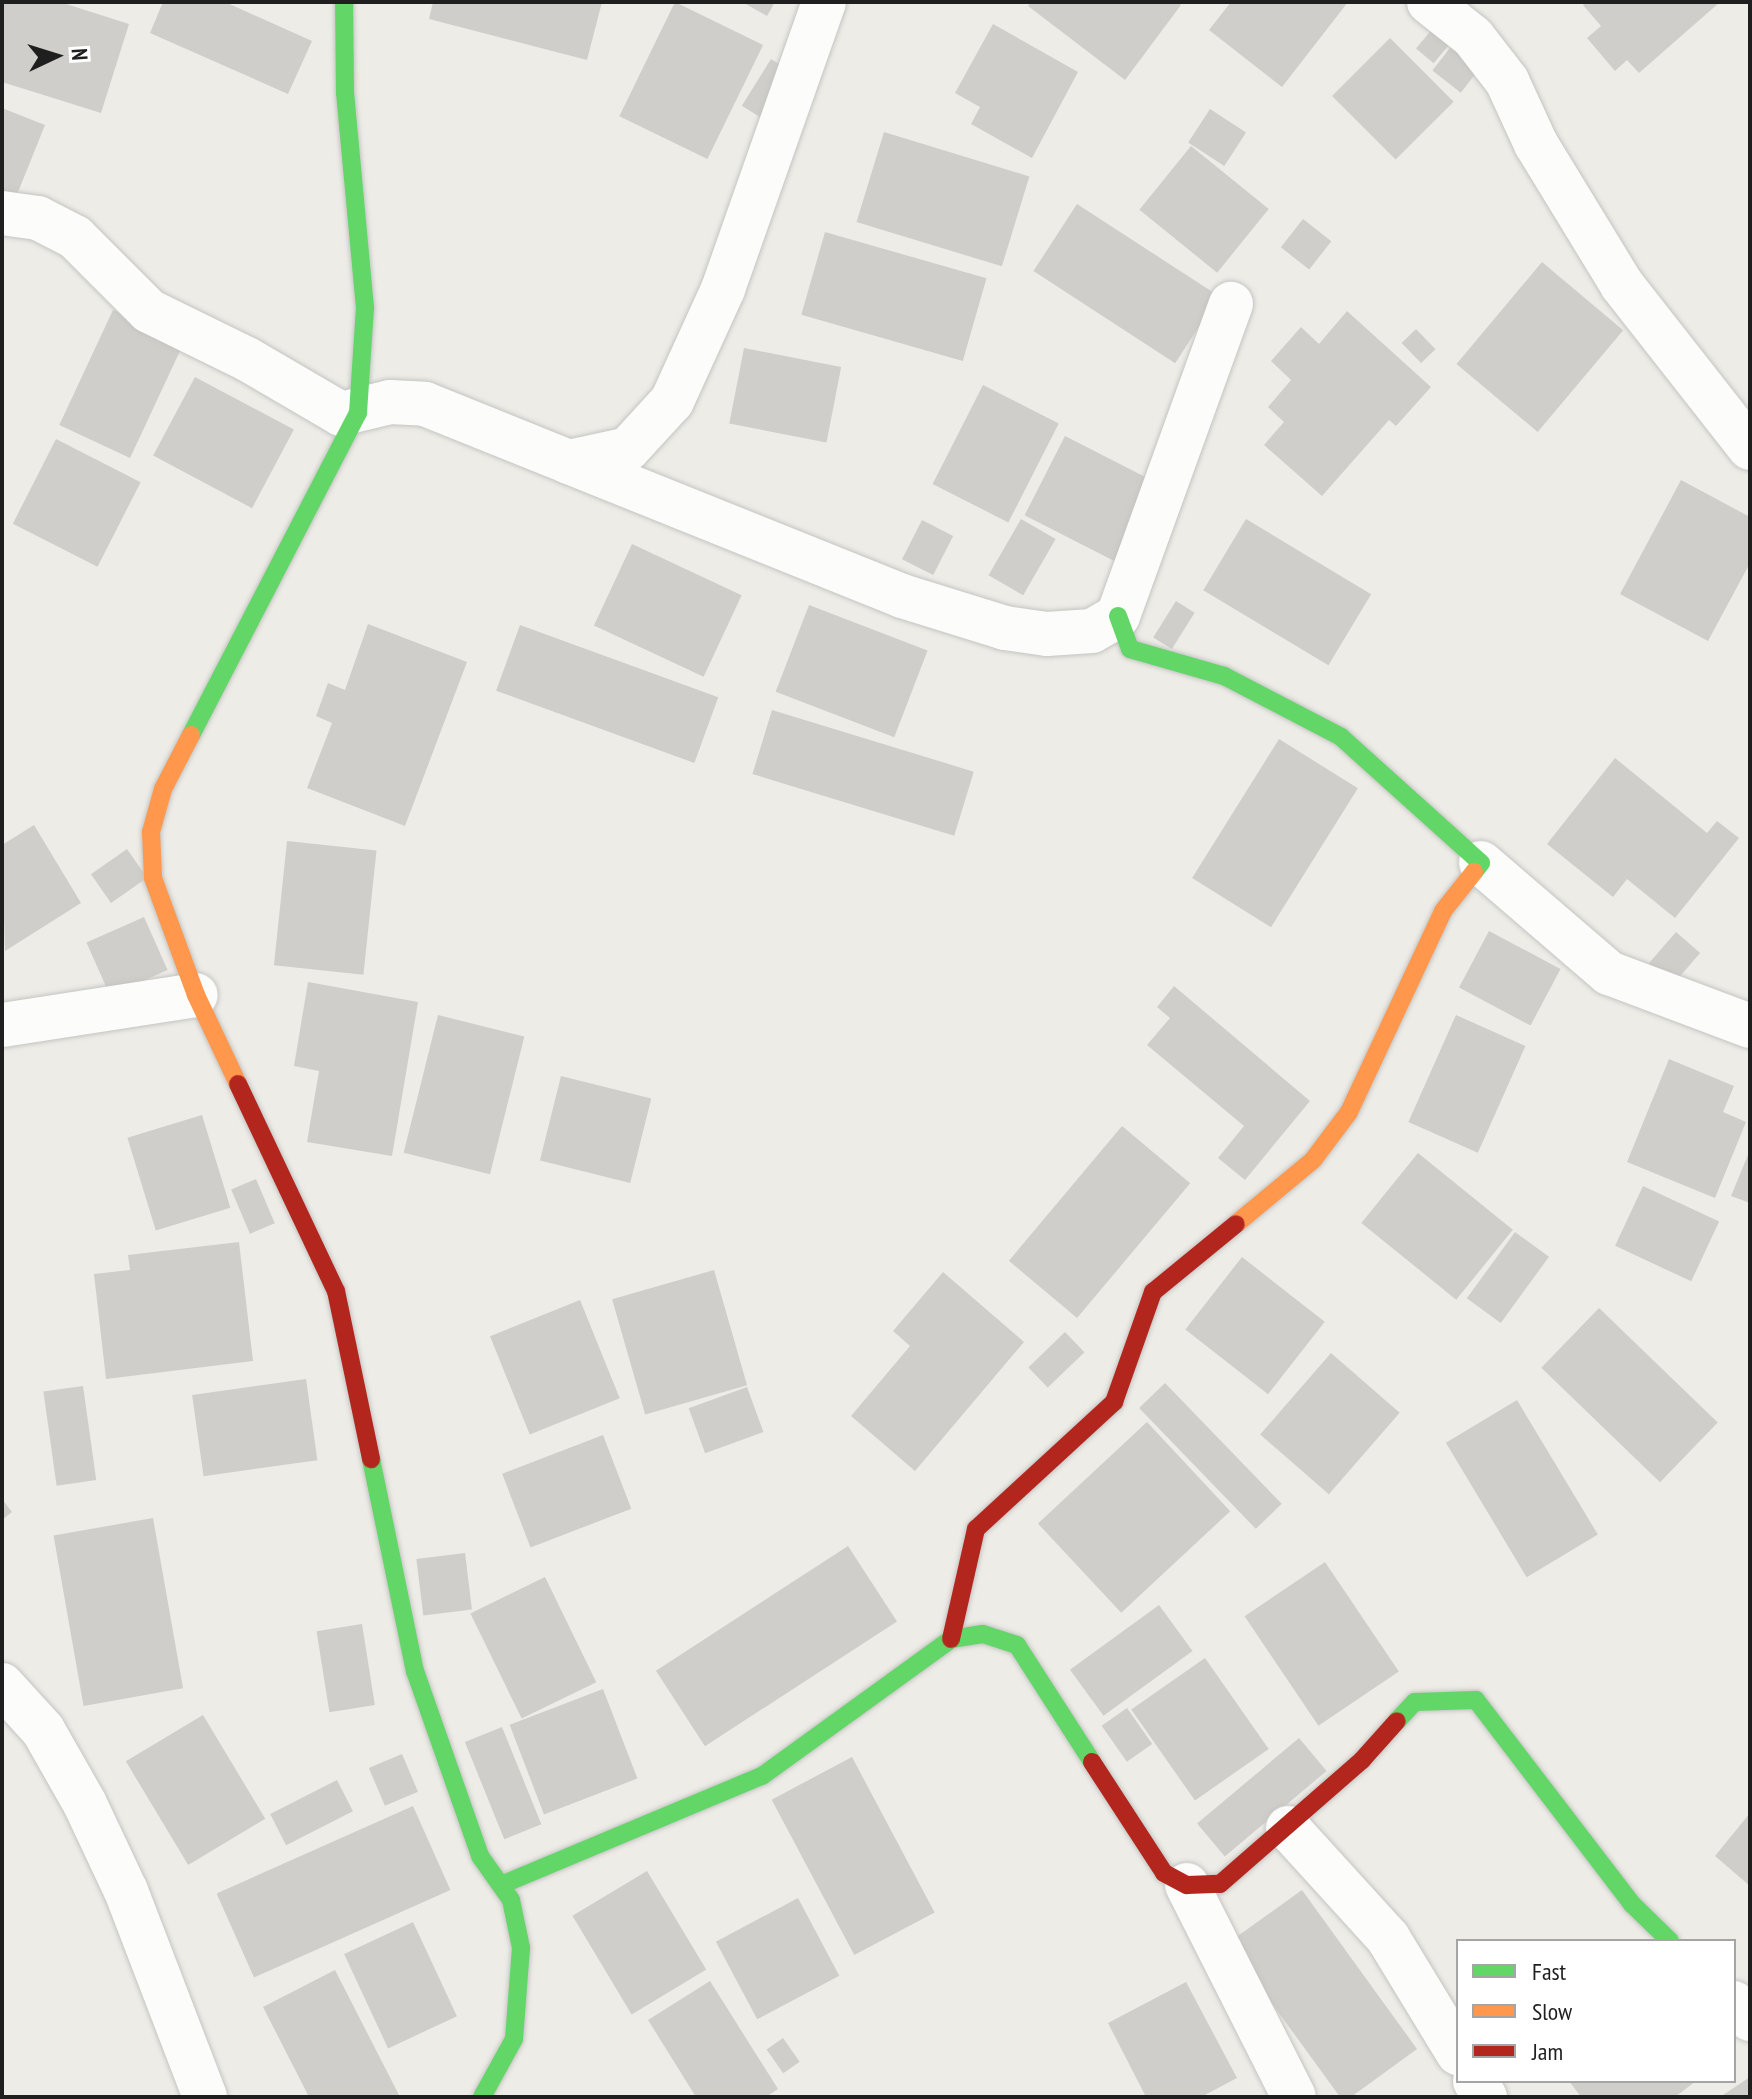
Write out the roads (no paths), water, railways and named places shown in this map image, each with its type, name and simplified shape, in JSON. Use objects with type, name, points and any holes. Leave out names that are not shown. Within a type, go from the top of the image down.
[{"type":"street","points":[[344,2],[345,92],[365,308],[358,413],[163,789],[151,832],[153,878],[196,995],[336,1291],[415,1671],[480,1856],[511,1900],[521,1948],[514,2039],[482,2097]]},
{"type":"street","points":[[569,462],[628,449],[672,401],[723,289],[824,2]]},
{"type":"street","points":[[1429,2],[1473,37],[1507,81],[1536,144],[1622,285],[1750,448]]},
{"type":"street","points":[[2,213],[38,218],[75,237],[149,311],[247,359],[341,414],[358,413],[390,402],[425,404],[860,580],[1005,628],[1047,634],[1092,631],[1118,616]]},
{"type":"street","points":[[1231,304],[1118,616],[1130,649],[1224,676],[1341,737],[1609,973],[1750,1026]]},
{"type":"street","points":[[951,1639],[976,1529],[1114,1402],[1153,1292],[1313,1160],[1349,1112],[1443,911],[1481,863]]},
{"type":"street","points":[[2,1025],[196,995]]},
{"type":"street","points":[[501,1885],[762,1776],[951,1639],[983,1634],[1017,1645],[1164,1873],[1187,1885],[1220,1884],[1288,1828],[1415,1702],[1476,1700],[1632,1904],[1668,1939]]},
{"type":"street","points":[[2,1685],[43,1730],[85,1804],[126,1891],[205,2097]]},
{"type":"street","points":[[1288,1828],[1388,1938],[1456,2050]]},
{"type":"street","points":[[1187,1885],[1294,2097]]}]
